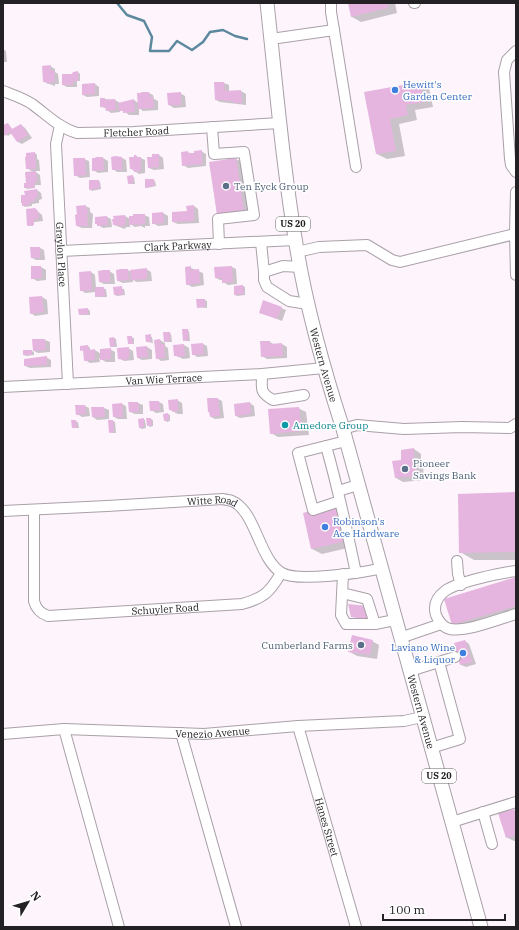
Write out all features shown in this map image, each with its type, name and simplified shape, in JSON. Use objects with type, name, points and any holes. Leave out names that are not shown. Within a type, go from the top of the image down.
[{"type":"main road","name":"Western Avenue","points":[[267,3],[287,188],[296,246],[308,304],[324,368],[382,568],[395,620],[481,927]]},
{"type":"street","points":[[331,3],[331,12],[356,167]]},
{"type":"street","points":[[271,39],[334,30]]},
{"type":"street","points":[[514,52],[506,60],[504,72],[510,159],[511,165],[516,172]]},
{"type":"street","name":"Fletcher Road","points":[[3,91],[30,103],[69,131],[77,133],[134,132],[280,123]]},
{"type":"street","name":"Graylon Place","points":[[60,125],[56,144],[68,384]]},
{"type":"street","points":[[212,127],[214,154],[244,152],[254,215],[218,219],[219,244]]},
{"type":"street","points":[[516,192],[516,275]]},
{"type":"street","name":"Clark Parkway","points":[[61,251],[261,242],[319,247],[367,246],[392,260],[400,262],[515,234]]},
{"type":"street","points":[[261,242],[264,280],[267,287],[289,302],[308,304]]},
{"type":"street","points":[[264,272],[284,266],[300,267]]},
{"type":"street","name":"Van Wie Terrace","points":[[3,387],[262,374],[324,368]]},
{"type":"street","points":[[262,374],[262,392],[273,400],[304,395]]},
{"type":"street","points":[[340,502],[313,510],[298,454],[326,446],[357,425],[404,429],[462,427],[510,428],[516,424]]},
{"type":"street","points":[[462,427],[477,433],[516,434]]},
{"type":"street","points":[[326,446],[338,491],[356,573]]},
{"type":"street","points":[[338,491],[358,485]]},
{"type":"street","name":"Witte Road","points":[[3,511],[223,499],[232,501],[238,505],[248,517],[268,557],[273,565],[281,572]]},
{"type":"street","name":"Schuyler Road","points":[[34,510],[34,601],[38,611],[48,616],[242,604],[265,594],[272,588],[281,572]]},
{"type":"street","points":[[457,561],[458,574],[461,584]]},
{"type":"street","points":[[281,572],[292,577],[299,577],[356,573],[382,568]]},
{"type":"street","points":[[516,571],[502,573],[461,584],[445,591],[438,597],[434,606],[436,616],[441,624],[449,629],[461,630],[516,614]]},
{"type":"street","points":[[343,574],[341,615],[346,624],[375,624],[395,620]]},
{"type":"street","points":[[342,593],[367,599],[375,624]]},
{"type":"street","points":[[400,638],[441,624]]},
{"type":"street","points":[[410,671],[455,657]]},
{"type":"street","points":[[431,748],[460,739],[438,662]]},
{"type":"street","name":"Venezio Avenue","points":[[3,734],[64,729],[204,734],[298,726],[404,720],[422,716]]},
{"type":"street","name":"Hanes Street","points":[[298,726],[356,927]]},
{"type":"street","points":[[64,729],[119,927]]},
{"type":"street","points":[[181,733],[236,927]]},
{"type":"street","points":[[452,822],[516,802]]},
{"type":"street","points":[[483,812],[492,844]]},
{"type":"building","points":[[348,3],[387,3],[388,8],[351,17]]},
{"type":"building","points":[[51,65],[50,71],[54,70],[55,82],[50,82],[47,84],[47,82],[43,82],[42,66]]},
{"type":"building","points":[[78,71],[78,81],[73,81],[73,85],[62,85],[62,74],[72,74],[73,72]]},
{"type":"building","points":[[214,82],[224,82],[225,91],[241,90],[242,103],[215,100]]},
{"type":"building","points":[[420,82],[424,102],[406,105],[408,115],[390,119],[396,151],[376,154],[364,92]]},
{"type":"building","points":[[95,83],[95,94],[82,95],[82,84]]},
{"type":"building","points":[[149,92],[150,97],[153,97],[154,108],[138,109],[137,93]]},
{"type":"building","points":[[181,92],[181,105],[168,105],[167,93]]},
{"type":"building","points":[[100,98],[105,98],[105,100],[115,99],[116,110],[106,111],[105,107],[100,107]]},
{"type":"building","points":[[134,99],[135,112],[123,113],[123,111],[119,111],[118,103]]},
{"type":"building","points":[[8,123],[12,129],[21,124],[28,135],[17,142],[10,132],[5,136],[3,133],[3,125]]},
{"type":"building","points":[[202,150],[202,164],[182,166],[181,152],[188,151],[188,153],[194,153],[194,151]]},
{"type":"building","points":[[35,152],[36,169],[26,169],[26,153]]},
{"type":"building","points":[[152,154],[159,154],[159,167],[148,168],[147,157],[152,157]]},
{"type":"building","points":[[134,155],[141,157],[141,171],[134,172],[133,169],[130,169],[129,157],[134,157]]},
{"type":"building","points":[[103,157],[104,170],[92,171],[92,158]]},
{"type":"building","points":[[111,157],[122,157],[122,170],[112,170]]},
{"type":"building","points":[[73,158],[85,158],[86,175],[74,176]]},
{"type":"building","name":"Ten Eyck Group","points":[[236,158],[244,210],[217,214],[209,162]]},
{"type":"building","points":[[36,171],[37,182],[34,183],[34,188],[24,188],[24,183],[26,183],[25,172]]},
{"type":"building","points":[[133,175],[133,183],[128,184],[127,176]]},
{"type":"building","points":[[145,179],[154,179],[154,186],[145,188]]},
{"type":"building","points":[[89,180],[99,180],[100,188],[89,190]]},
{"type":"building","points":[[37,189],[38,197],[35,198],[35,201],[30,202],[30,205],[22,206],[21,195],[25,195],[24,191]]},
{"type":"building","points":[[86,205],[86,209],[89,213],[87,213],[88,226],[76,226],[76,206]]},
{"type":"building","points":[[194,205],[194,221],[172,222],[172,212],[187,211],[186,206]]},
{"type":"building","points":[[35,208],[38,211],[39,218],[34,220],[34,225],[27,226],[26,209]]},
{"type":"building","points":[[163,212],[164,223],[152,224],[152,213]]},
{"type":"building","points":[[133,214],[145,214],[145,224],[138,226],[138,224],[129,225],[129,216],[133,216]]},
{"type":"building","points":[[125,215],[126,224],[120,227],[119,225],[113,225],[113,216]]},
{"type":"building","points":[[107,216],[108,225],[97,226],[97,224],[95,224],[95,217]]},
{"type":"building","points":[[30,247],[40,247],[40,258],[31,258]]},
{"type":"building","points":[[31,266],[41,266],[42,278],[31,279]]},
{"type":"building","points":[[191,266],[191,270],[199,269],[200,283],[186,285],[185,267]]},
{"type":"building","points":[[232,266],[233,282],[222,283],[222,278],[215,278],[214,267]]},
{"type":"building","points":[[147,268],[147,279],[131,280],[130,270]]},
{"type":"building","points":[[128,269],[129,280],[117,281],[116,270]]},
{"type":"building","points":[[110,270],[110,282],[99,282],[98,271]]},
{"type":"building","points":[[91,271],[92,290],[80,291],[79,272]]},
{"type":"building","points":[[243,285],[244,294],[234,295],[234,286]]},
{"type":"building","points":[[122,286],[123,295],[114,295],[113,287]]},
{"type":"building","points":[[95,287],[104,287],[105,296],[95,297]]},
{"type":"building","points":[[42,296],[44,312],[30,314],[29,297]]},
{"type":"building","points":[[196,299],[205,299],[205,307],[197,308]]},
{"type":"building","points":[[263,300],[282,307],[277,319],[259,313]]},
{"type":"building","points":[[88,308],[88,314],[79,315],[78,309]]},
{"type":"building","points":[[182,329],[188,329],[188,340],[183,341]]},
{"type":"building","points":[[163,332],[170,332],[170,341],[164,342]]},
{"type":"building","points":[[151,334],[151,342],[146,342],[145,335]]},
{"type":"building","points":[[127,336],[132,336],[133,344],[128,344]]},
{"type":"building","points":[[114,337],[115,346],[110,347],[109,338]]},
{"type":"building","points":[[32,339],[45,339],[46,350],[33,351]]},
{"type":"building","points":[[160,339],[161,344],[164,344],[165,358],[156,359],[154,340]]},
{"type":"building","points":[[260,341],[270,341],[270,344],[282,343],[283,356],[261,357]]},
{"type":"building","points":[[203,343],[204,354],[192,355],[191,344]]},
{"type":"building","points":[[184,344],[185,356],[174,356],[173,345]]},
{"type":"building","points":[[88,345],[89,350],[95,349],[95,360],[84,361],[83,350],[80,351],[80,346]]},
{"type":"building","points":[[147,346],[148,357],[137,358],[136,347]]},
{"type":"building","points":[[129,347],[129,358],[125,360],[118,359],[117,348]]},
{"type":"building","points":[[111,348],[111,359],[100,360],[100,349]]},
{"type":"building","points":[[23,350],[32,350],[32,355],[23,355]]},
{"type":"building","points":[[47,356],[47,365],[24,366],[24,359]]},
{"type":"building","points":[[207,398],[218,398],[220,416],[210,417]]},
{"type":"building","points":[[178,399],[178,411],[173,412],[172,410],[169,410],[168,400]]},
{"type":"building","points":[[149,401],[159,401],[160,410],[150,411]]},
{"type":"building","points":[[128,402],[138,402],[139,412],[129,412]]},
{"type":"building","points":[[250,402],[251,414],[235,416],[234,404]]},
{"type":"building","points":[[122,403],[123,417],[113,417],[112,404]]},
{"type":"building","points":[[75,405],[85,405],[86,414],[76,415]]},
{"type":"building","points":[[91,407],[104,407],[105,417],[92,417]]},
{"type":"building","name":"Amedore Group","points":[[299,407],[302,431],[270,434],[268,409]]},
{"type":"building","points":[[168,413],[169,420],[164,421],[163,414]]},
{"type":"building","points":[[144,418],[144,427],[139,428],[138,419]]},
{"type":"building","points":[[146,418],[151,418],[152,425],[147,426]]},
{"type":"building","points":[[71,420],[76,420],[77,428],[72,428]]},
{"type":"building","points":[[108,420],[113,420],[114,432],[109,433]]},
{"type":"building","name":"Pioneer Savings Bank","points":[[414,448],[417,476],[395,478],[392,461],[401,460],[401,450]]},
{"type":"building","points":[[516,492],[516,552],[459,553],[458,494]]},
{"type":"building","name":"Robinson's Ace Hardware","points":[[336,504],[347,541],[311,549],[303,513]]},
{"type":"building","points":[[516,577],[516,606],[452,625],[444,599]]},
{"type":"building","points":[[348,604],[367,606],[370,620],[351,617]]},
{"type":"building","points":[[352,635],[373,640],[370,655],[348,652]]},
{"type":"building","name":"Laviano Wine & Liquor","points":[[465,640],[472,662],[460,665],[454,643]]},
{"type":"building","points":[[514,809],[516,817],[516,835],[506,838],[498,813]]},
{"type":"waterway","points":[[117,3],[127,15],[144,21],[152,37],[150,51],[169,51],[177,41],[192,50],[203,42],[210,32],[223,30],[235,36],[247,39]]},
{"type":"place","name":"Hewitt's Garden Center","points":[[395,90]]},
{"type":"place","name":"Ten Eyck Group","points":[[226,186]]},
{"type":"place","name":"Amedore Group","points":[[285,425]]},
{"type":"place","name":"Pioneer Savings Bank","points":[[405,469]]},
{"type":"place","name":"Robinson's Ace Hardware","points":[[325,527]]},
{"type":"place","name":"Cumberland Farms","points":[[361,645]]},
{"type":"place","name":"Laviano Wine & Liquor","points":[[463,653]]}]
